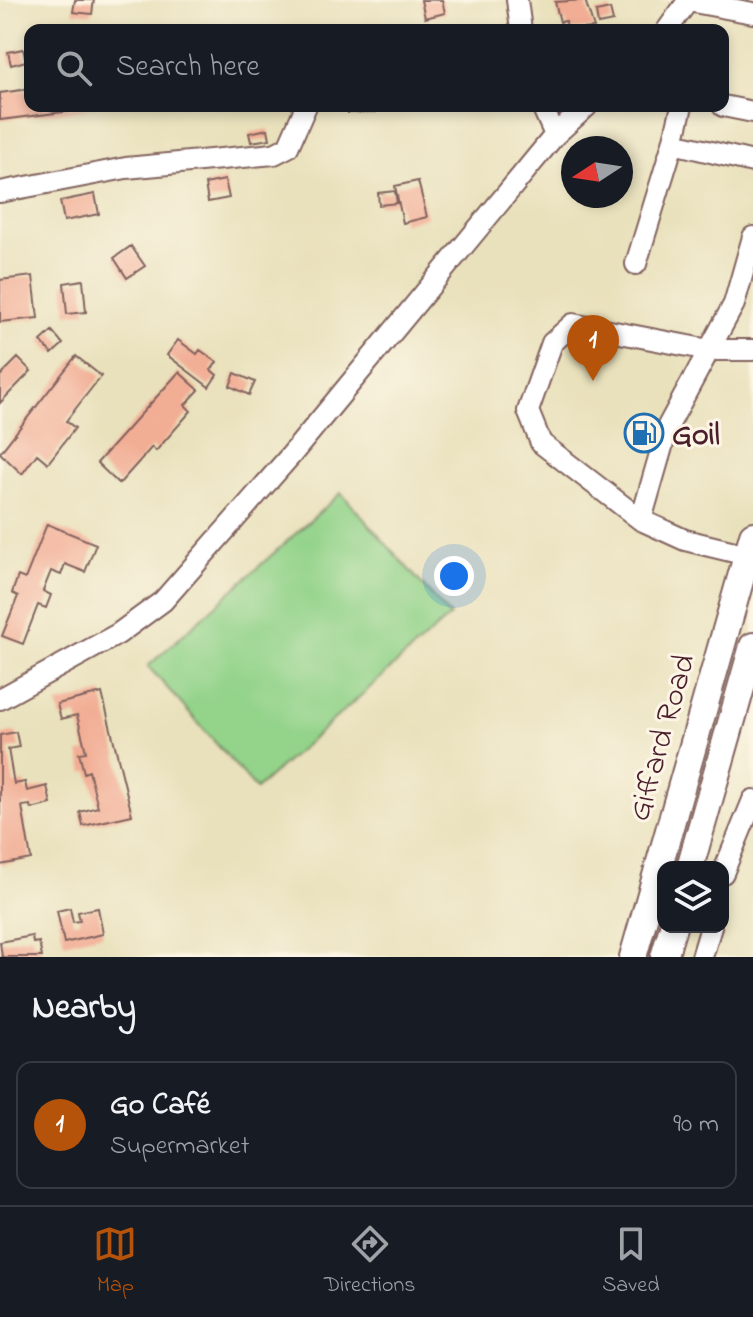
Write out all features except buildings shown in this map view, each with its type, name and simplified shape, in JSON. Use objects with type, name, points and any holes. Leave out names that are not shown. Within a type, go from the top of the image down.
[{"type":"main road","name":"Giffard Road","points":[[633,957],[750,545]]},
{"type":"main road","name":"Giffard Road","points":[[692,861],[753,646]]},
{"type":"main road","points":[[664,957],[671,933]]},
{"type":"street","points":[[517,0],[520,24]]},
{"type":"street","points":[[671,24],[689,0],[753,13]]},
{"type":"street","points":[[729,107],[753,112]]},
{"type":"street","points":[[0,192],[126,168],[274,154],[288,147],[303,112]]},
{"type":"street","points":[[545,112],[555,135]]},
{"type":"street","points":[[0,699],[118,634],[163,601],[302,443],[555,135],[580,112]]},
{"type":"street","points":[[636,264],[681,112]]},
{"type":"street","points":[[673,143],[753,162]]},
{"type":"street","points":[[641,520],[668,426],[734,304],[748,270],[753,237]]},
{"type":"street","points":[[750,545],[685,540],[641,520],[541,443],[528,411],[552,343],[573,324],[709,350],[753,350]]},
{"type":"street","points":[[728,861],[753,800]]},
{"type":"street","points":[[702,957],[709,933]]},
{"type":"green space","points":[[341,493],[450,616],[256,789],[148,666]]},
{"type":"place","name":"Go Café","points":[[593,381]]},
{"type":"place","name":"Goil","points":[[644,433]]}]
